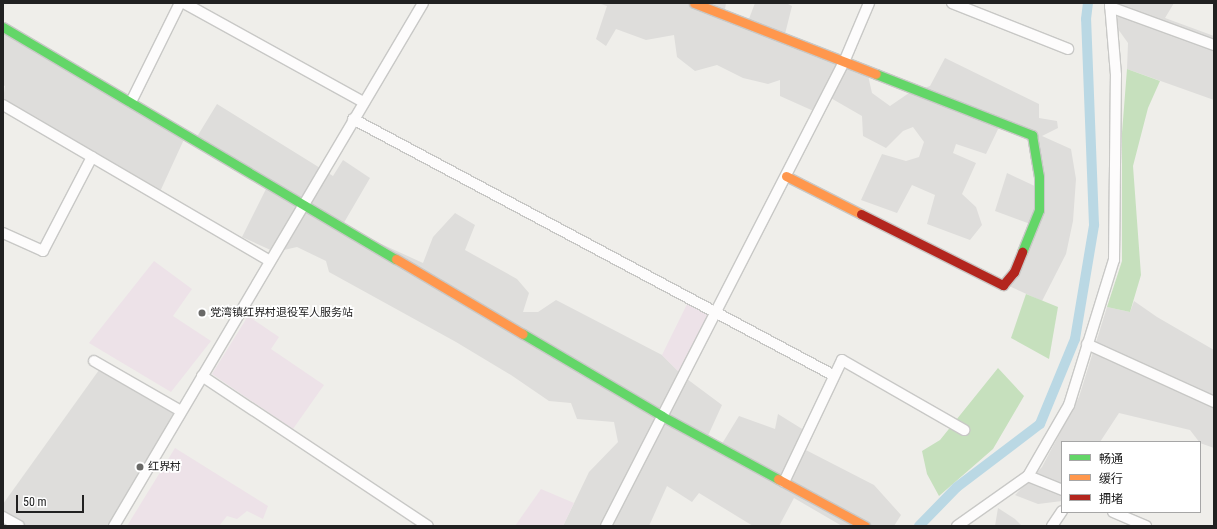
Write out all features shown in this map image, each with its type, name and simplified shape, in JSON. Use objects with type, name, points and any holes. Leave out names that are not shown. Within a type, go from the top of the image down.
[{"type":"street","points":[[131,102],[180,3]]},
{"type":"street","points":[[184,3],[201,7],[363,102]]},
{"type":"street","points":[[114,526],[363,102],[423,3]]},
{"type":"street","points":[[694,3],[1032,135],[1039,177],[1039,210],[1014,272],[1002,285],[786,176]]},
{"type":"street","points":[[606,526],[844,62],[869,3]]},
{"type":"street","points":[[952,3],[1068,49]]},
{"type":"street","points":[[958,526],[1028,476],[1069,405],[1114,260],[1116,74],[1110,5],[1214,45]]},
{"type":"street","points":[[3,27],[304,203],[662,416],[865,526]]},
{"type":"street","points":[[3,105],[270,261]]},
{"type":"street","points":[[354,118],[833,375]]},
{"type":"street","points":[[3,233],[43,251],[92,157]]},
{"type":"street","points":[[1087,344],[1214,402]]},
{"type":"street","points":[[784,482],[833,375],[842,360],[964,430]]},
{"type":"street","points":[[94,361],[181,411]]},
{"type":"street","points":[[202,376],[428,526]]},
{"type":"street","points":[[1028,476],[1061,490]]},
{"type":"street","points":[[1052,526],[1061,512]]},
{"type":"street","points":[[1115,513],[1146,526]]},
{"type":"street","points":[[3,517],[19,526]]},
{"type":"shaded area","points":[[598,3],[726,3],[724,15],[747,24],[755,3],[786,3],[792,6],[785,34],[867,71],[872,93],[890,106],[909,93],[930,86],[945,58],[1039,104],[1039,118],[1057,121],[1058,128],[1042,136],[1071,149],[1076,179],[1073,221],[1066,254],[1042,301],[1009,286],[1033,225],[995,211],[1007,173],[1039,188],[1032,135],[1001,123],[986,154],[956,144],[953,153],[976,163],[962,194],[976,207],[982,225],[970,240],[927,224],[935,195],[912,185],[897,213],[861,200],[882,154],[906,161],[919,157],[924,142],[913,127],[903,131],[886,148],[863,136],[862,116],[829,97],[818,113],[780,96],[780,80],[768,84],[743,78],[717,65],[695,71],[677,57],[674,35],[646,40],[616,29],[606,46],[596,39],[607,6]]},
{"type":"shaded area","points":[[1118,3],[1174,3],[1165,18],[1214,36],[1214,100],[1127,69],[1128,43],[1118,29]]},
{"type":"shaded area","points":[[3,30],[186,135],[158,196],[3,100],[5,86],[3,85]]},
{"type":"shaded area","points":[[217,104],[333,176],[343,160],[370,178],[342,226],[423,263],[433,237],[455,213],[475,225],[465,250],[517,279],[529,293],[523,312],[538,312],[556,300],[662,355],[683,376],[722,405],[706,440],[720,447],[739,416],[775,429],[778,414],[807,432],[800,447],[874,485],[901,515],[894,526],[842,526],[794,498],[779,526],[753,526],[699,493],[692,502],[667,486],[649,526],[563,526],[589,472],[618,442],[614,422],[577,419],[571,403],[549,401],[511,375],[456,342],[329,272],[326,261],[297,247],[275,252],[242,237],[269,183],[195,140]]},
{"type":"shaded area","points":[[154,261],[192,289],[173,316],[211,341],[171,392],[89,343]]},
{"type":"shaded area","points":[[690,298],[716,312],[683,376],[662,355]]},
{"type":"shaded area","points":[[1134,301],[1157,317],[1214,350],[1214,448],[1201,443],[1201,441],[1198,441],[1190,430],[1119,413],[1101,441],[1061,441],[1061,501],[1038,504],[1015,495],[1042,467],[1079,397],[1107,307],[1130,312]]},
{"type":"shaded area","points":[[248,316],[279,337],[271,349],[324,385],[293,429],[212,374]]},
{"type":"shaded area","points":[[99,370],[175,414],[108,526],[3,526],[3,504]]},
{"type":"shaded area","points":[[175,448],[268,506],[263,519],[247,511],[237,519],[227,516],[219,526],[127,526]]},
{"type":"shaded area","points":[[541,489],[574,503],[563,526],[515,526]]},
{"type":"shaded area","points":[[998,508],[1015,519],[1022,526],[995,526]]},
{"type":"green space","points":[[1127,69],[1160,81],[1148,108],[1133,166],[1141,275],[1130,312],[1107,307],[1122,261],[1122,133]]},
{"type":"green space","points":[[1026,294],[1058,307],[1049,359],[1011,338]]},
{"type":"green space","points":[[998,368],[1024,396],[993,449],[939,496],[927,474],[922,451],[940,440]]},
{"type":"waterway","points":[[919,526],[957,487],[1040,424],[1075,339],[1094,225],[1086,19],[1088,3]]},
{"type":"traffic: fast","points":[[3,27],[396,259]]},
{"type":"traffic: fast","points":[[876,74],[1032,135],[1039,177],[1039,210],[1022,252]]},
{"type":"traffic: fast","points":[[523,334],[662,416],[778,479]]},
{"type":"traffic: slow","points":[[694,3],[876,74]]},
{"type":"traffic: slow","points":[[786,176],[861,214]]},
{"type":"traffic: slow","points":[[396,259],[523,334]]},
{"type":"traffic: slow","points":[[778,479],[865,526]]},
{"type":"traffic: jam","points":[[861,214],[1003,285],[1014,272],[1022,252]]},
{"type":"place","name":"党湾镇红界村退役军人服务站","points":[[202,313]]},
{"type":"place","name":"红界村","points":[[140,467]]}]
